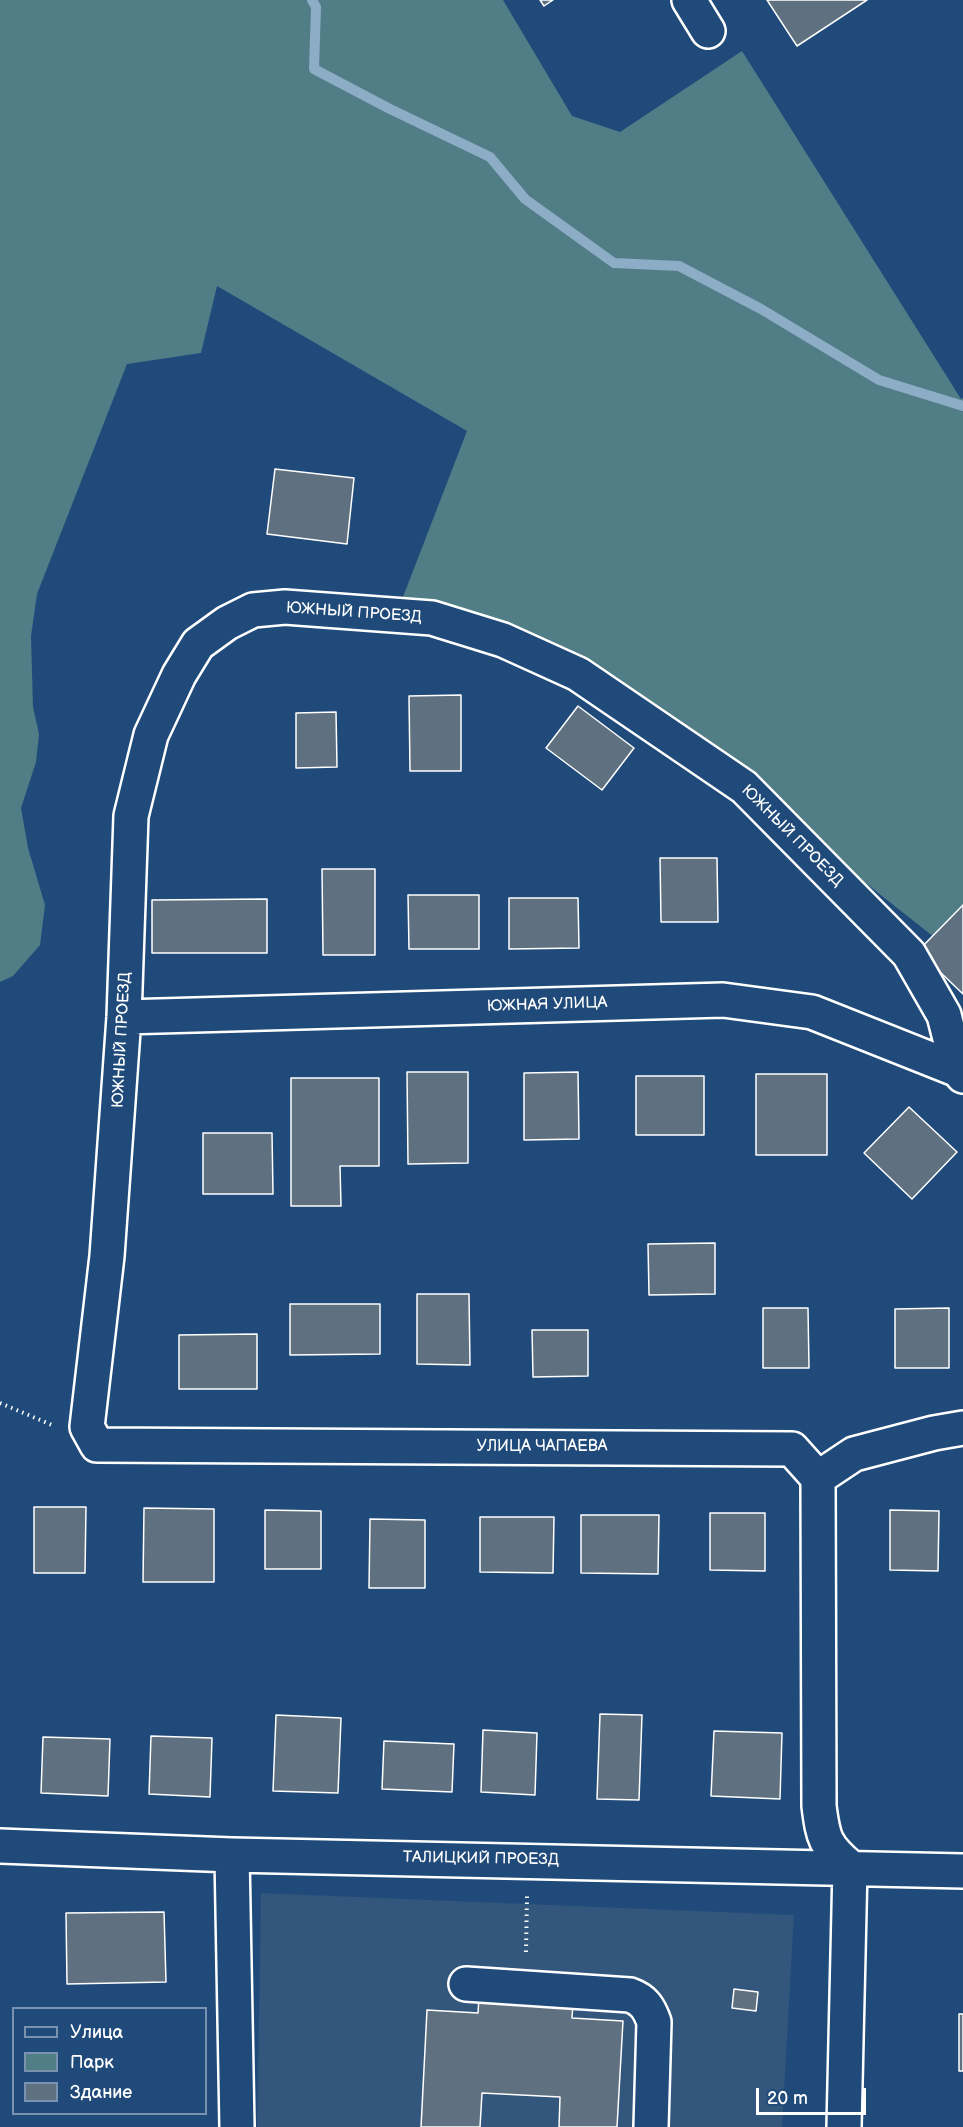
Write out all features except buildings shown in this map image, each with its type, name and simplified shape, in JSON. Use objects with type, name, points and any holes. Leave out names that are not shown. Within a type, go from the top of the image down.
[{"type":"street","points":[[689,0],[708,31]]},
{"type":"street","name":"ЮЖНЫЙ ПРОЕЗД","points":[[96,1445],[87,1427],[107,1256],[124,1017],[131,816],[151,735],[179,675],[198,644],[227,622],[253,610],[285,607],[432,618],[503,640],[578,674],[647,719],[744,787],[909,954],[944,1016],[961,1073]]},
{"type":"street","name":"ЮЖНАЯ УЛИЦА","points":[[124,1017],[723,1000],[812,1012],[961,1073]]},
{"type":"street","points":[[844,2127],[850,1867],[832,1852],[822,1832],[819,1806],[818,1478],[854,1454],[934,1433],[963,1428]]},
{"type":"street","name":"УЛИЦА ЧАПАЕВА","points":[[96,1445],[792,1449],[818,1478]]},
{"type":"street","name":"ТАЛИЦКИЙ ПРОЕЗД","points":[[0,1846],[232,1855],[963,1870]]},
{"type":"street","points":[[232,1855],[237,2127]]},
{"type":"street","points":[[466,1984],[630,1995],[642,2000],[654,2022],[651,2127]]},
{"type":"path","points":[[0,1403],[96,1445]]},
{"type":"path","points":[[525,1989],[527,1860]]},
{"type":"shaded area","points":[[261,1893],[794,1915],[782,2127],[257,2127]]},
{"type":"green space","points":[[0,0],[503,0],[572,116],[620,132],[742,51],[961,399],[963,398],[963,960],[744,787],[578,674],[396,615],[467,431],[217,286],[201,353],[127,364],[37,594],[31,636],[33,707],[39,734],[36,762],[21,808],[28,848],[45,905],[40,945],[13,976],[0,982]]},
{"type":"waterway","points":[[312,0],[316,7],[314,69],[490,157],[525,199],[614,263],[679,266],[761,309],[879,380],[963,406]]}]
